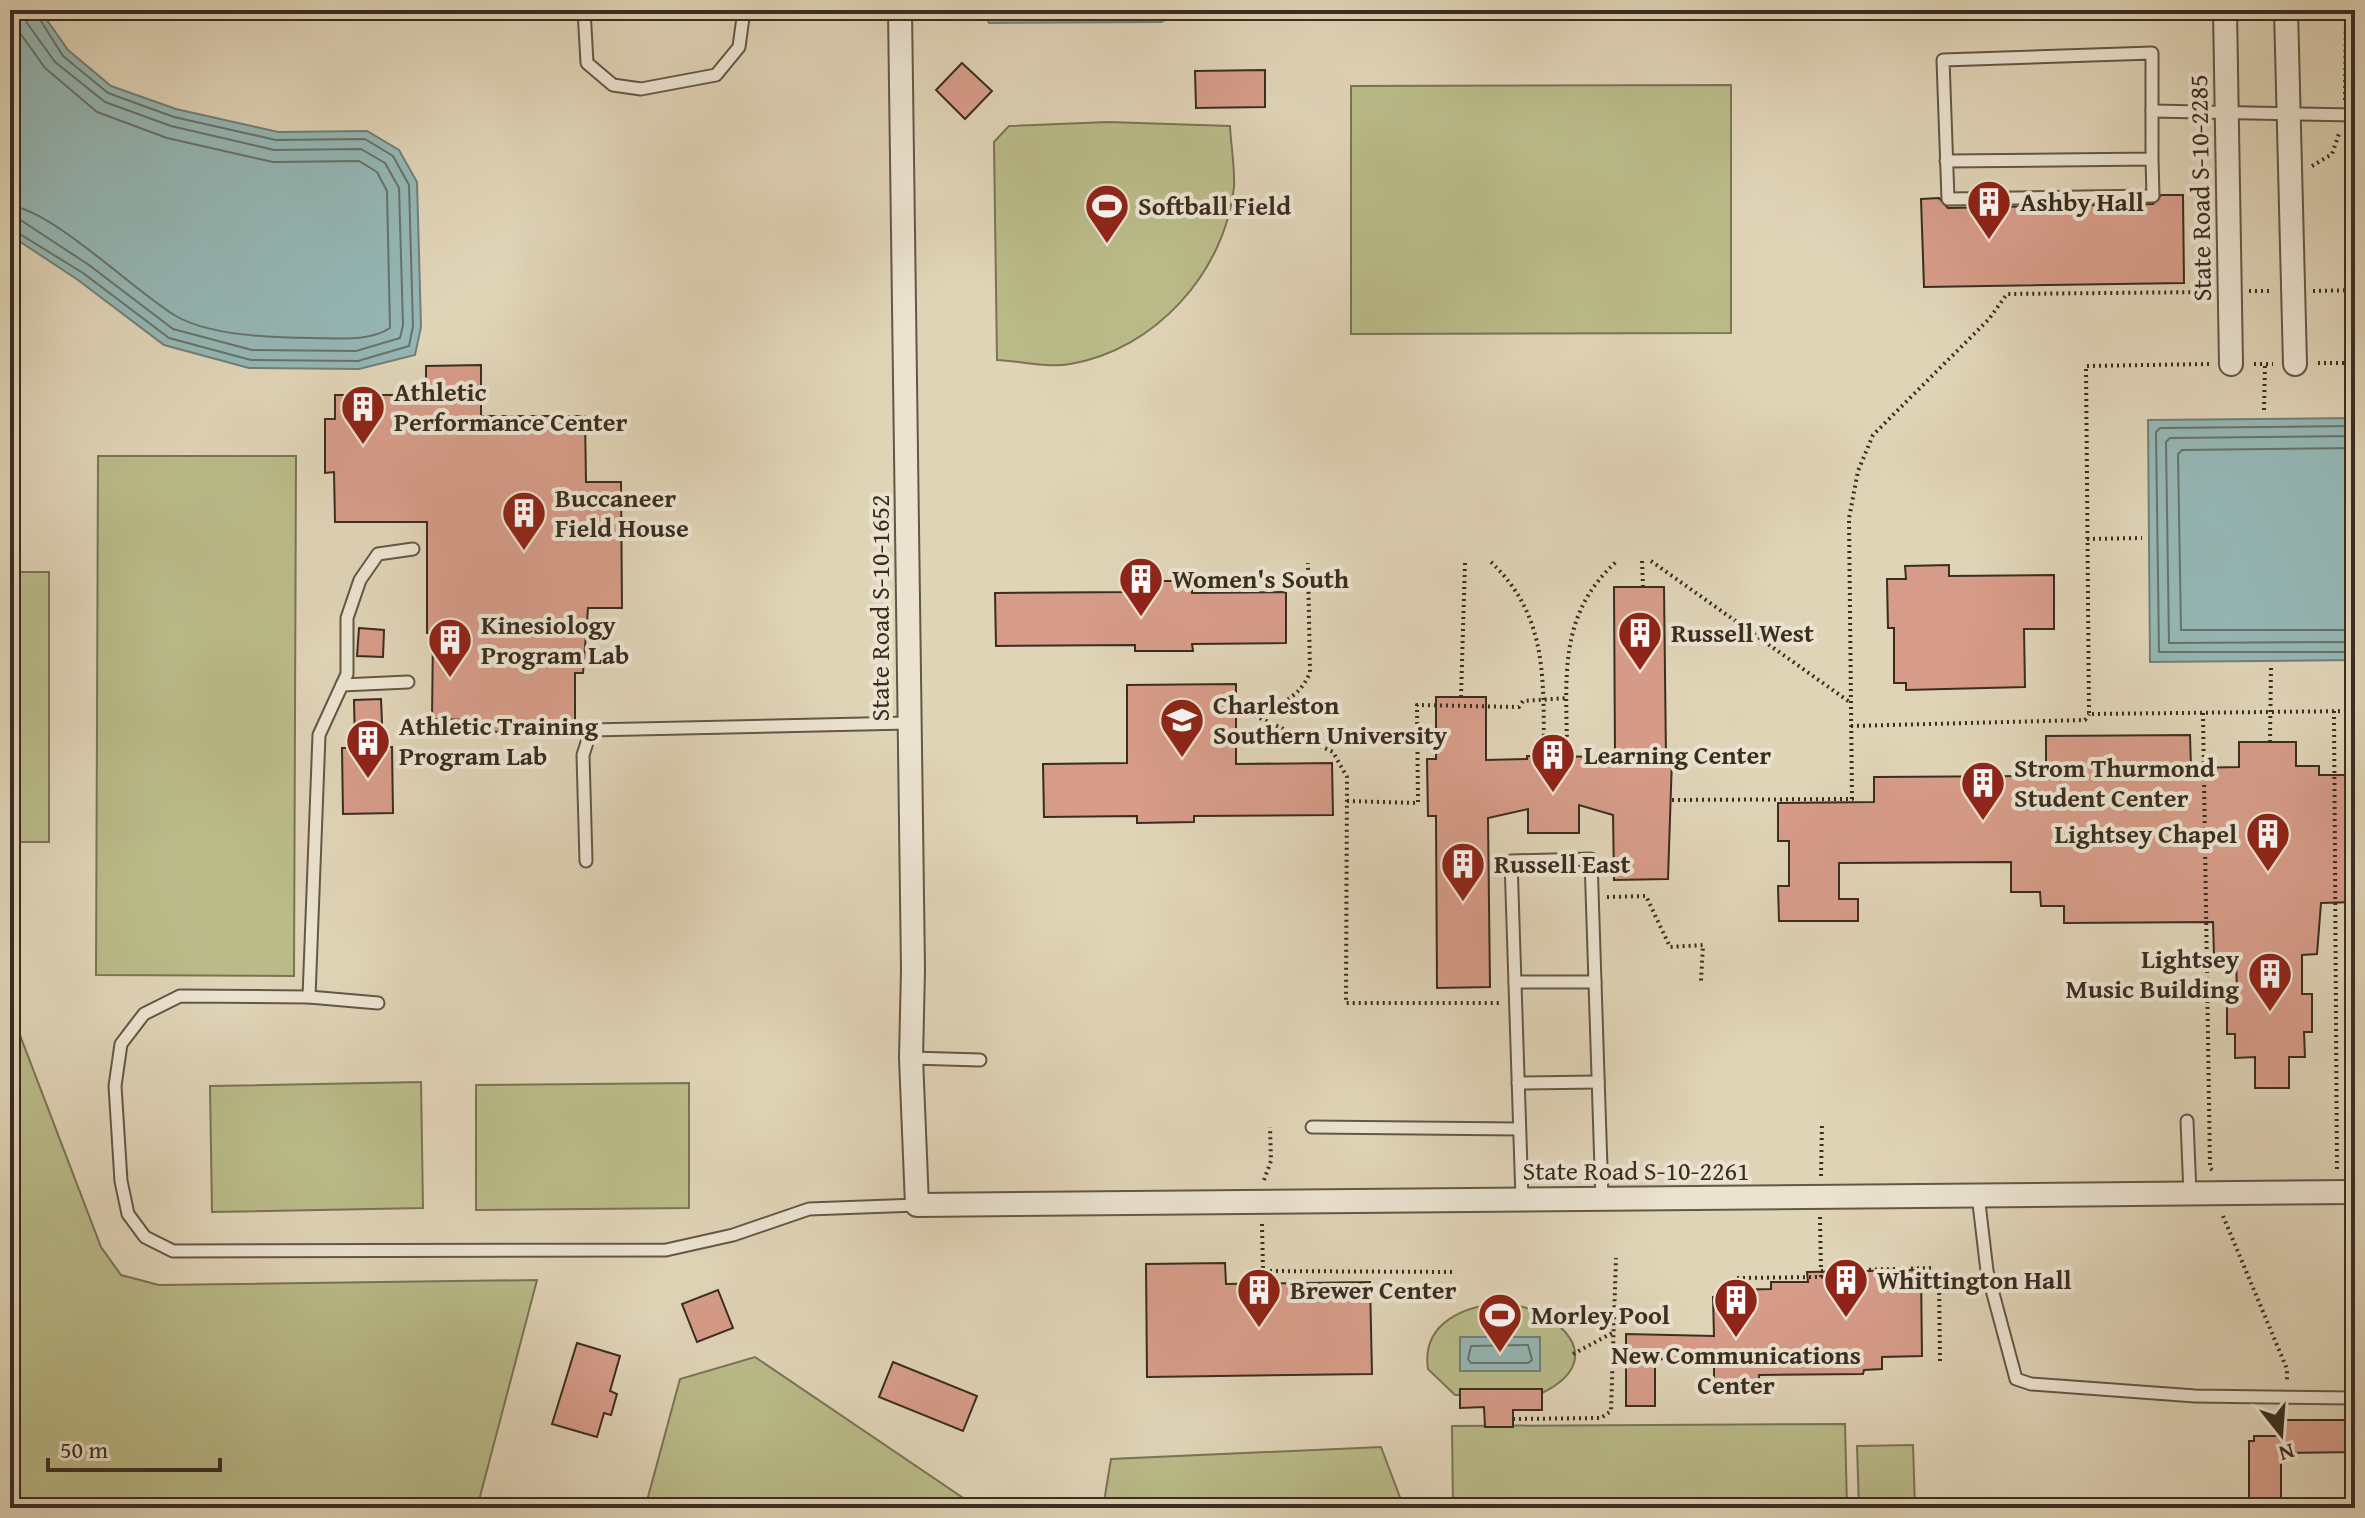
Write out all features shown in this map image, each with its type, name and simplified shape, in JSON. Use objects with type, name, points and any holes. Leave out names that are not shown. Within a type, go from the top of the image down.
[{"type":"street","name":"State Road S-10-1652","points":[[900,10],[913,970],[911,1058],[917,1205]]},
{"type":"street","name":"State Road S-10-2285","points":[[2225,10],[2231,364]]},
{"type":"street","points":[[2286,10],[2295,364]]},
{"type":"street","name":"State Road S-10-2261","points":[[917,1205],[2346,1192]]},
{"type":"lane","points":[[584,10],[587,63],[613,85],[641,89],[716,75],[739,47],[744,10]]},
{"type":"lane","points":[[2152,53],[2152,111],[2153,196],[1948,199],[1943,60],[2152,53]]},
{"type":"lane","points":[[2152,111],[2355,115]]},
{"type":"lane","points":[[1946,161],[2152,159]]},
{"type":"lane","points":[[309,997],[319,735],[347,674],[347,618],[360,580],[378,554],[413,549]]},
{"type":"lane","points":[[342,685],[408,682]]},
{"type":"lane","points":[[586,861],[583,755],[591,730],[908,723]]},
{"type":"lane","points":[[1522,1199],[1511,861],[1591,859],[1602,1199]]},
{"type":"lane","points":[[1515,982],[1595,982]]},
{"type":"lane","points":[[378,1003],[309,997],[180,996],[144,1014],[121,1044],[115,1086],[121,1181],[128,1214],[145,1237],[173,1251],[666,1250],[733,1235],[809,1209],[917,1205]]},
{"type":"lane","points":[[911,1058],[980,1060]]},
{"type":"lane","points":[[1518,1083],[1598,1082]]},
{"type":"lane","points":[[2187,1121],[2190,1194]]},
{"type":"lane","points":[[1312,1127],[1519,1129]]},
{"type":"lane","points":[[1978,1195],[1987,1271],[2016,1379],[2031,1384],[2195,1396],[2355,1398]]},
{"type":"path","points":[[1672,800],[1852,799],[1849,518],[1858,471],[1873,435],[1989,319],[2007,294],[2355,290]]},
{"type":"path","points":[[1851,726],[2085,720],[2089,714],[2086,366],[2355,363]]},
{"type":"path","points":[[2264,410],[2265,364]]},
{"type":"path","points":[[2087,539],[2142,538]]},
{"type":"path","points":[[1567,755],[1570,634],[1597,579],[1617,561]]},
{"type":"path","points":[[1642,561],[1643,587]]},
{"type":"path","points":[[1651,561],[1851,703]]},
{"type":"path","points":[[1461,697],[1465,562]]},
{"type":"path","points":[[1491,562],[1512,583],[1526,604],[1542,661],[1544,755]]},
{"type":"path","points":[[1236,712],[1249,713],[1280,705],[1305,685],[1310,672],[1308,563]]},
{"type":"path","points":[[2270,742],[2271,666]]},
{"type":"path","points":[[1347,801],[1418,803],[1417,705],[1519,707],[1523,701],[1567,698]]},
{"type":"path","points":[[2334,711],[2346,1192]]},
{"type":"path","points":[[2089,714],[2355,711]]},
{"type":"path","points":[[1249,713],[1333,752],[1347,777],[1346,1003],[1515,1003]]},
{"type":"path","points":[[2203,713],[2210,1168],[2222,1178],[2221,1212],[2287,1369],[2287,1397]]},
{"type":"path","points":[[1592,898],[1646,896],[1670,947],[1703,945],[1701,981]]},
{"type":"path","points":[[1736,1289],[1736,1278],[1821,1277],[1819,1197],[1824,1166],[1822,1123]]},
{"type":"path","points":[[1270,1127],[1271,1161],[1262,1187],[1263,1271],[1453,1272]]},
{"type":"path","points":[[1513,1419],[1601,1418],[1611,1411],[1616,1258]]},
{"type":"path","points":[[1821,1271],[1931,1268],[1939,1277],[1940,1362]]},
{"type":"path","points":[[1573,1354],[1614,1332]]},
{"type":"green space","points":[[1731,85],[1731,333],[1351,334],[1351,86]]},
{"type":"green space","name":"Softball Field","points":[[1108,122],[1230,126],[1234,187],[1228,218],[1217,249],[1201,277],[1180,302],[1157,324],[1130,342],[1101,356],[1070,364],[1043,365],[997,360],[994,142],[1009,126]]},
{"type":"green space","points":[[98,456],[296,456],[294,976],[96,975]]},
{"type":"green space","points":[[10,572],[49,572],[49,842],[10,842]]},
{"type":"green space","points":[[10,1009],[101,1247],[121,1275],[159,1285],[537,1280],[477,1508],[10,1508]]},
{"type":"green space","points":[[421,1082],[423,1208],[212,1212],[210,1086]]},
{"type":"green space","points":[[689,1083],[689,1208],[476,1210],[476,1085]]},
{"type":"green space","points":[[1505,1303],[1525,1307],[1559,1326],[1570,1338],[1575,1351],[1573,1366],[1562,1380],[1542,1393],[1541,1389],[1460,1389],[1460,1395],[1455,1395],[1428,1369],[1432,1339],[1449,1319],[1462,1312]]},
{"type":"green space","points":[[755,1357],[978,1508],[645,1508],[680,1379]]},
{"type":"green space","points":[[1845,1424],[1847,1508],[1453,1508],[1452,1426]]},
{"type":"green space","points":[[1913,1445],[1915,1508],[1859,1508],[1857,1446]]},
{"type":"green space","points":[[1381,1447],[1404,1508],[1103,1508],[1111,1459]]},
{"type":"water","points":[[10,10],[40,10],[68,50],[111,86],[176,109],[278,132],[367,131],[399,150],[417,182],[421,327],[415,355],[359,369],[249,368],[164,345],[78,280],[10,235]]},
{"type":"water","points":[[982,10],[1171,10],[1167,19],[1161,22],[989,23]]},
{"type":"water","points":[[2355,418],[2355,660],[2150,662],[2148,420]]},
{"type":"water","name":"Morley Pool","points":[[1460,1337],[1540,1337],[1540,1371],[1460,1371]]},
{"type":"building","points":[[962,63],[992,91],[965,119],[936,90]]},
{"type":"building","points":[[1265,70],[1265,107],[1196,108],[1195,71]]},
{"type":"building","points":[[2161,195],[2183,195],[2184,283],[1924,287],[1921,199],[1939,198],[1948,208],[2153,204]]},
{"type":"building","name":"Buccaneer Field House","points":[[481,365],[481,416],[585,416],[586,482],[621,482],[622,608],[588,608],[583,673],[575,673],[575,731],[472,732],[472,720],[432,719],[433,633],[427,633],[427,522],[335,522],[334,472],[325,473],[325,419],[335,419],[335,395],[426,395],[426,366]]},
{"type":"building","points":[[1949,565],[1949,576],[2054,575],[2054,629],[2024,629],[2025,687],[1906,690],[1906,683],[1894,683],[1894,628],[1888,628],[1887,579],[1906,579],[1905,566]]},
{"type":"building","name":"Women's South","points":[[1133,581],[1192,581],[1192,593],[1286,592],[1286,643],[1192,644],[1193,651],[1135,651],[1135,645],[996,646],[995,593],[1133,592]]},
{"type":"building","points":[[1614,587],[1664,587],[1666,758],[1672,758],[1668,879],[1614,880],[1613,815],[1579,805],[1579,833],[1528,833],[1528,809],[1488,818],[1490,987],[1437,988],[1436,816],[1428,816],[1427,759],[1436,759],[1436,697],[1486,697],[1486,760],[1527,759],[1527,756],[1615,757]]},
{"type":"building","points":[[359,628],[384,630],[383,657],[357,656]]},
{"type":"building","points":[[1236,684],[1236,764],[1332,763],[1333,815],[1194,816],[1194,822],[1137,823],[1137,816],[1044,817],[1043,764],[1127,763],[1127,685]]},
{"type":"building","name":"Athletic Training Program Lab","points":[[381,699],[383,747],[392,747],[393,813],[343,814],[342,748],[355,748],[354,700]]},
{"type":"building","points":[[2190,735],[2191,768],[2239,767],[2239,742],[2296,742],[2296,766],[2319,766],[2319,775],[2355,775],[2355,902],[2321,903],[2317,954],[2302,955],[2302,994],[2312,994],[2312,1032],[2304,1032],[2305,1057],[2289,1057],[2289,1088],[2255,1088],[2255,1057],[2235,1058],[2235,1034],[2227,1034],[2227,994],[2237,994],[2236,956],[2214,955],[2213,922],[2064,923],[2064,906],[2041,906],[2040,892],[2011,892],[2011,862],[1839,863],[1839,899],[1858,899],[1858,921],[1779,921],[1778,886],[1789,886],[1789,841],[1778,841],[1778,803],[1874,802],[1874,777],[2046,776],[2046,736]]},
{"type":"building","name":"Brewer Center","points":[[1225,1263],[1226,1284],[1370,1282],[1372,1374],[1147,1377],[1146,1264]]},
{"type":"building","name":"Whittington Hall","points":[[1921,1270],[1922,1356],[1882,1357],[1882,1369],[1864,1370],[1863,1374],[1759,1375],[1759,1381],[1714,1382],[1714,1360],[1655,1359],[1655,1406],[1626,1406],[1626,1334],[1714,1336],[1713,1297],[1730,1296],[1730,1290],[1771,1289],[1771,1282],[1808,1282],[1807,1272]]},
{"type":"building","points":[[718,1290],[733,1328],[697,1342],[682,1304]]},
{"type":"building","points":[[577,1343],[620,1356],[610,1391],[617,1394],[611,1415],[604,1413],[597,1437],[552,1424]]},
{"type":"building","points":[[893,1362],[977,1396],[963,1431],[879,1397]]},
{"type":"building","points":[[1460,1389],[1542,1389],[1542,1410],[1513,1410],[1513,1427],[1485,1427],[1484,1407],[1460,1408]]},
{"type":"building","points":[[2278,1420],[2355,1420],[2355,1452],[2281,1453],[2281,1508],[2249,1508],[2249,1441],[2254,1441],[2254,1436],[2278,1436]]},
{"type":"place","name":"Ashby Hall","points":[[1989,241]]},
{"type":"place","name":"Softball Field","points":[[1107,245]]},
{"type":"place","name":"Athletic Performance Center","points":[[363,446]]},
{"type":"place","name":"Buccaneer Field House","points":[[524,552]]},
{"type":"place","name":"Women's South","points":[[1141,618]]},
{"type":"place","name":"Russell West","points":[[1640,672]]},
{"type":"place","name":"Kinesiology Program Lab","points":[[450,679]]},
{"type":"place","name":"Charleston Southern University","points":[[1182,759]]},
{"type":"place","name":"Athletic Training Program Lab","points":[[368,780]]},
{"type":"place","name":"Learning Center","points":[[1553,794]]},
{"type":"place","name":"Strom Thurmond Student Center","points":[[1983,822]]},
{"type":"place","name":"Lightsey Chapel","points":[[2268,873]]},
{"type":"place","name":"Russell East","points":[[1463,903]]},
{"type":"place","name":"Lightsey Music Building","points":[[2270,1013]]},
{"type":"place","name":"Whittington Hall","points":[[1846,1319]]},
{"type":"place","name":"Brewer Center","points":[[1259,1329]]},
{"type":"place","name":"New Communications Center","points":[[1736,1339]]},
{"type":"place","name":"Morley Pool","points":[[1500,1354]]}]
